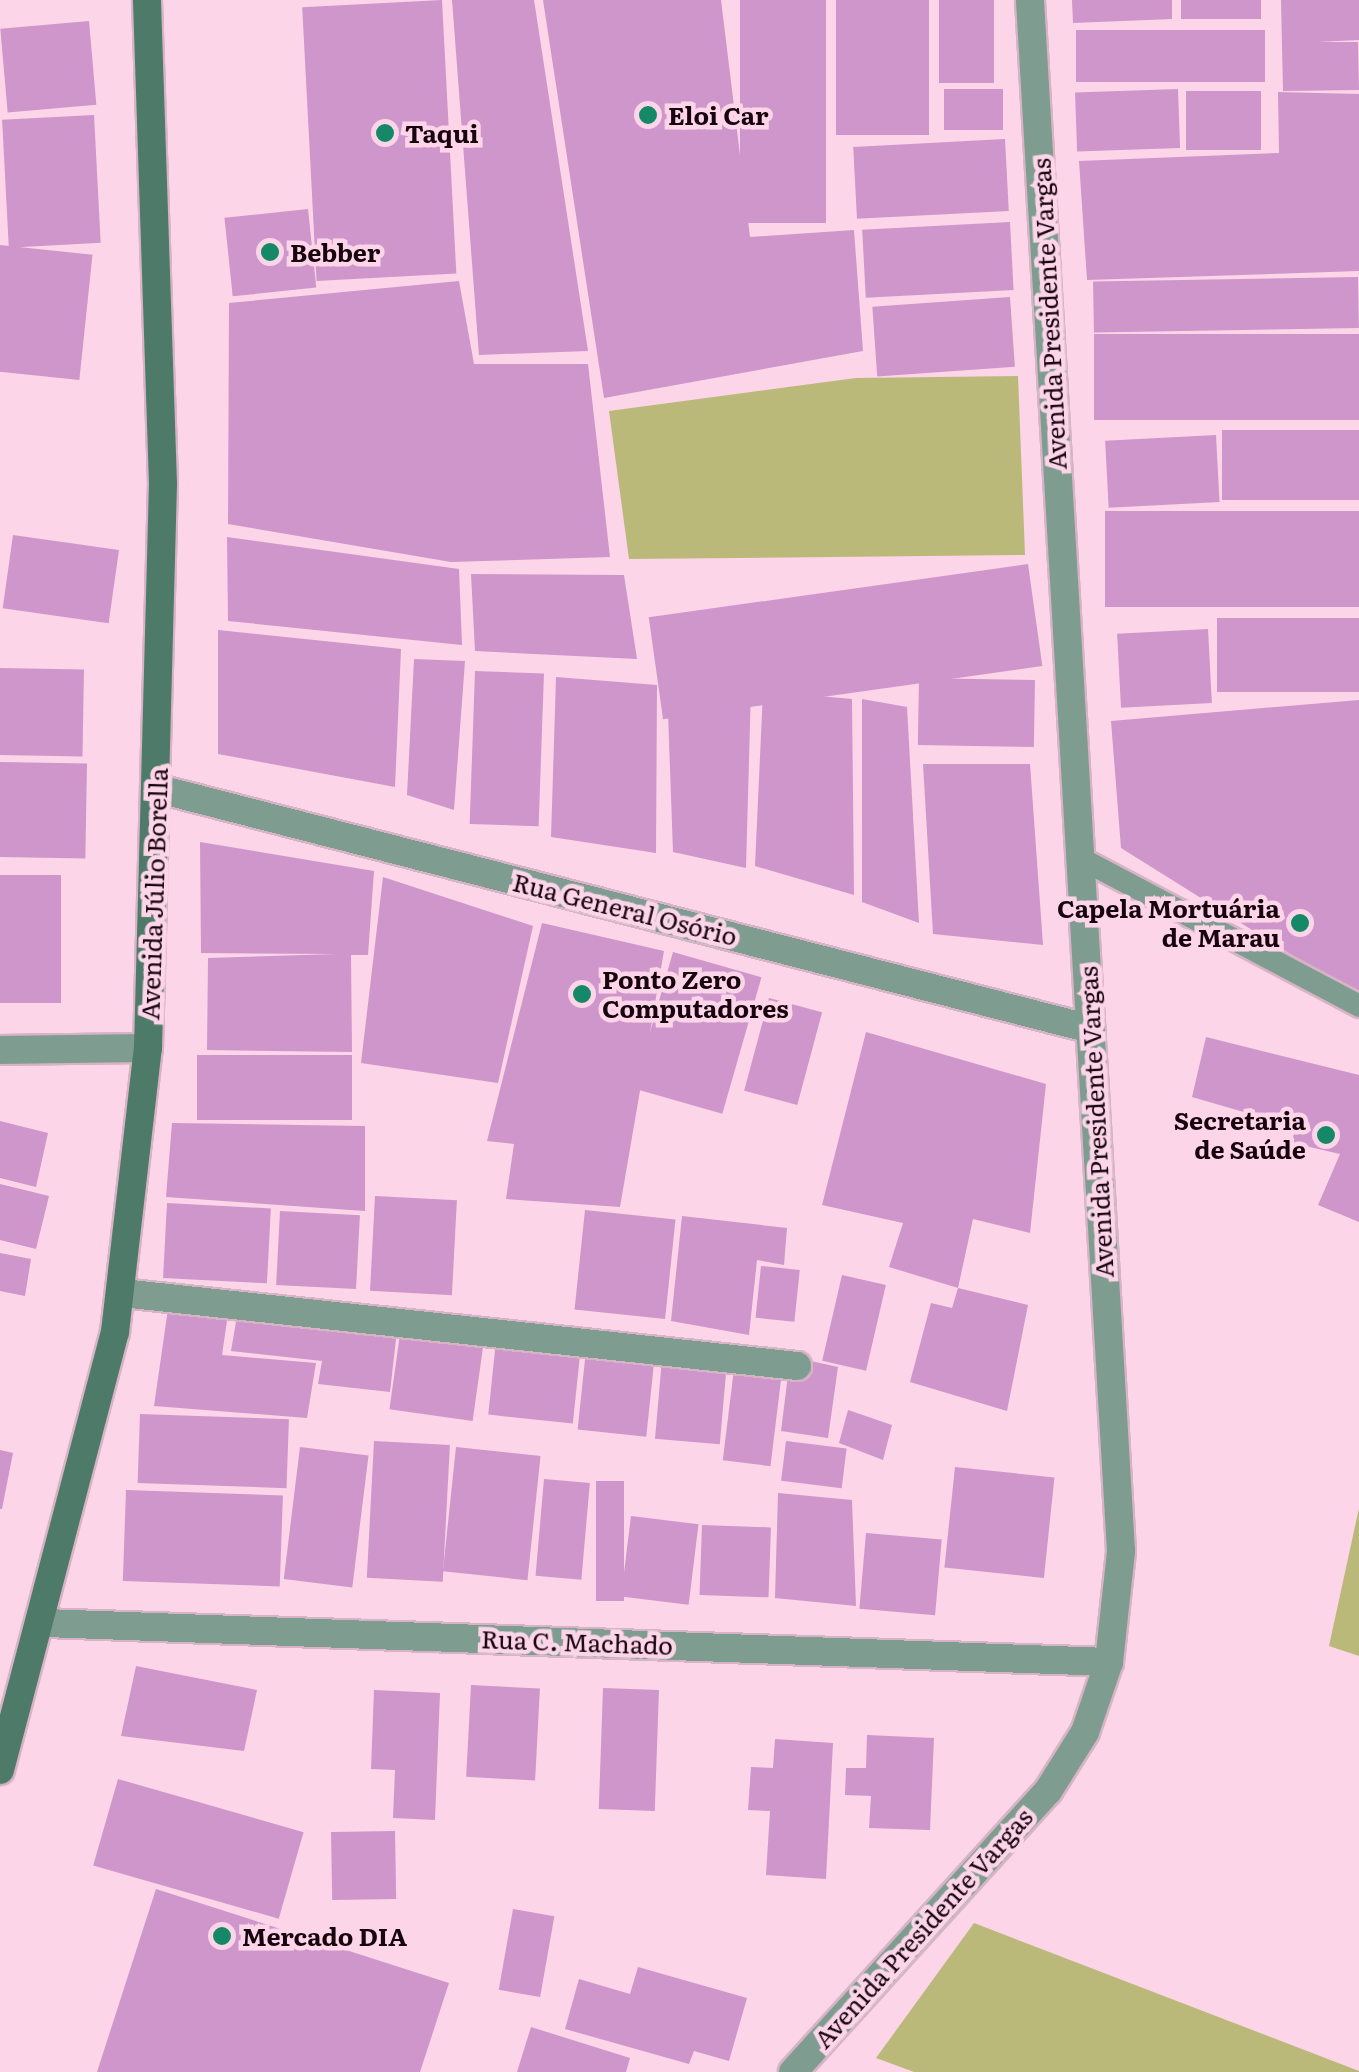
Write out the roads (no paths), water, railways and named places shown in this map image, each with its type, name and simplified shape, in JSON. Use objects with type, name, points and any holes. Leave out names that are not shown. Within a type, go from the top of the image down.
[{"type":"main road","name":"Avenida Júlio Borella","points":[[0,1770],[45,1622],[122,1293],[148,1048],[159,789],[163,484],[147,0]]},
{"type":"street","name":"Avenida Presidente Vargas","points":[[792,2072],[1048,1791],[1085,1732],[1109,1662],[1121,1551],[1030,0]]},
{"type":"street","name":"Rua General Osório","points":[[159,789],[1091,1029]]},
{"type":"street","points":[[0,1050],[148,1048]]},
{"type":"street","points":[[122,1293],[797,1366]]},
{"type":"street","name":"Rua C. Machado","points":[[45,1622],[1109,1662]]},
{"type":"lane","points":[[1080,858],[1359,1006]]},
{"type":"place","name":"Eloi Car","points":[[648,115]]},
{"type":"place","name":"Taqui","points":[[385,133]]},
{"type":"place","name":"Bebber","points":[[270,252]]},
{"type":"place","name":"Capela Mortuária de Marau","points":[[1300,923]]},
{"type":"place","name":"Ponto Zero Computadores","points":[[582,994]]},
{"type":"place","name":"Secretaria de Saúde","points":[[1326,1135]]},
{"type":"place","name":"Mercado DIA","points":[[222,1936]]}]
